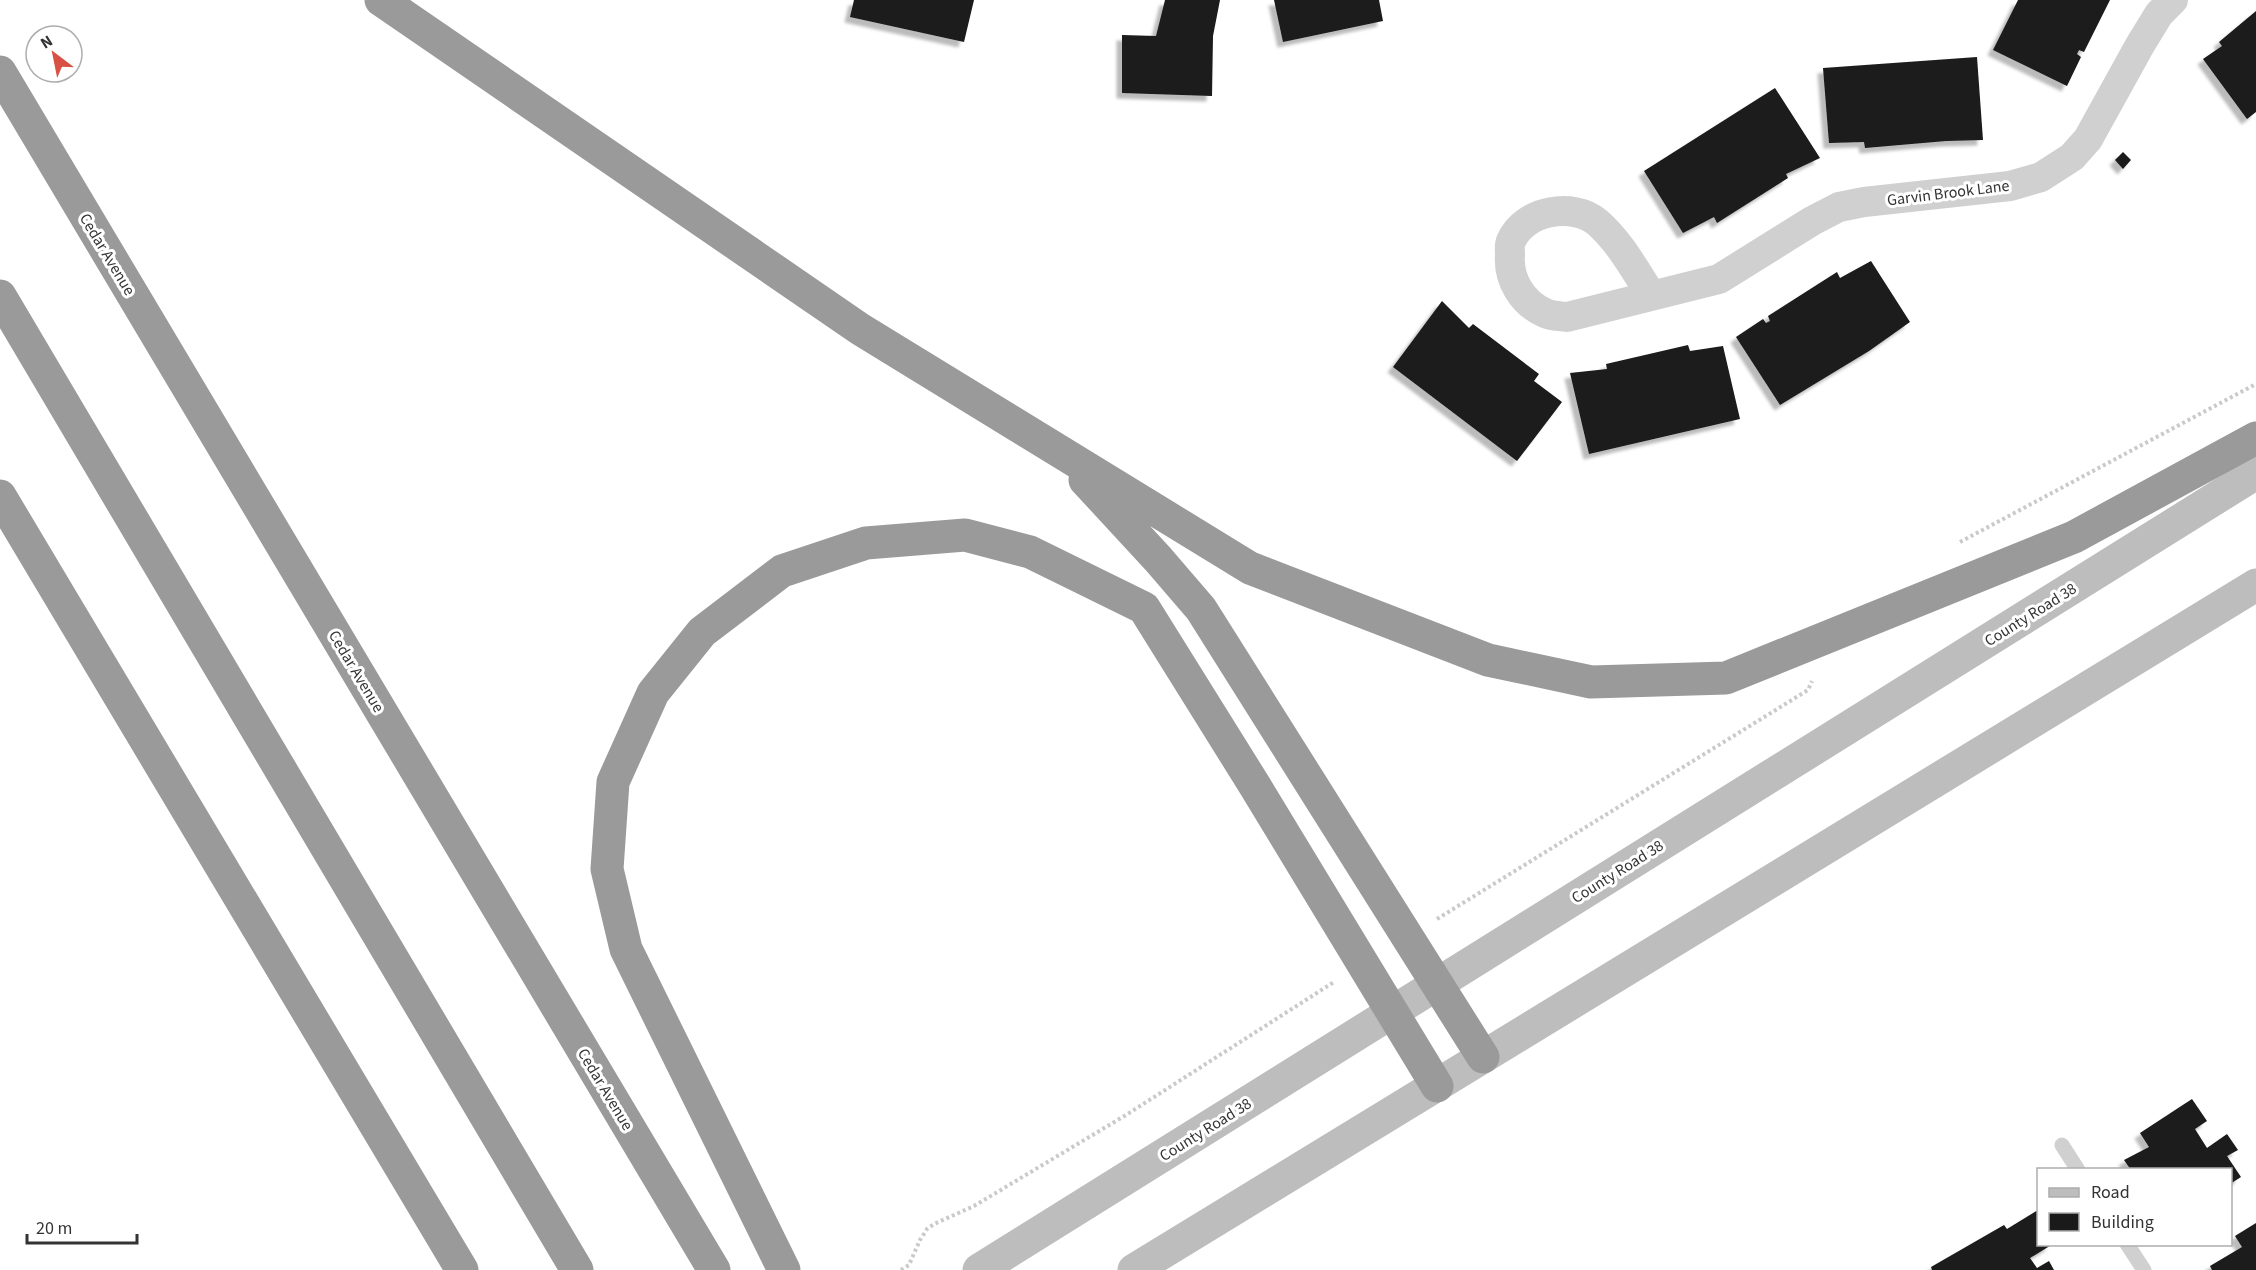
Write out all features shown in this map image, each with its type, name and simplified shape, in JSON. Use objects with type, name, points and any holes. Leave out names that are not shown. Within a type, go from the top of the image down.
[{"type":"highway","points":[[381,0],[860,329],[1250,568],[1488,660],[1591,682],[1725,678],[2074,537],[2256,438]]},
{"type":"highway","name":"Cedar Avenue","points":[[0,72],[714,1270]]},
{"type":"highway","points":[[0,296],[577,1270]]},
{"type":"highway","points":[[1058,450],[1201,609],[1483,1057]]},
{"type":"highway","points":[[0,496],[462,1270]]},
{"type":"highway","points":[[784,1270],[626,949],[607,869],[613,782],[652,693],[702,632],[782,571],[866,543],[965,535],[1030,552],[1144,608],[1437,1086]]},
{"type":"main road","name":"County Road 38","points":[[979,1270],[2256,473]]},
{"type":"main road","points":[[1134,1270],[2256,585]]},
{"type":"street","name":"Garvin Brook Lane","points":[[1651,295],[1621,247],[1596,221],[1570,210],[1547,213],[1525,223],[1511,242],[1509,268],[1516,288],[1532,306],[1546,314],[1567,317],[1719,279],[1812,221],[1839,207],[1864,202],[2010,186],[2041,177],[2072,157],[2088,138],[2159,14],[2173,0]]},
{"type":"lane","points":[[2062,1145],[2077,1168]]},
{"type":"lane","points":[[2128,1246],[2144,1270]]},
{"type":"path","points":[[1953,546],[2256,384]]},
{"type":"path","points":[[1408,938],[1808,690],[1814,676],[1809,645]]},
{"type":"path","points":[[901,1270],[909,1265],[924,1234],[934,1224],[974,1206],[1126,1115],[1322,989],[1363,966]]},
{"type":"building","points":[[854,0],[974,0],[964,42],[850,17]]},
{"type":"building","points":[[1165,0],[1220,0],[1213,36],[1212,96],[1122,93],[1122,35],[1156,36]]},
{"type":"building","points":[[1274,0],[1379,0],[1383,21],[1283,42]]},
{"type":"building","points":[[2018,0],[2110,0],[2084,52],[2079,50],[2077,54],[2081,57],[2067,86],[1993,50]]},
{"type":"building","points":[[2256,11],[2256,112],[2247,119],[2203,59],[2222,46],[2219,42]]},
{"type":"building","points":[[1977,57],[1983,140],[1865,148],[1864,142],[1829,143],[1823,68]]},
{"type":"building","points":[[1775,88],[1820,158],[1786,174],[1788,178],[1717,223],[1714,217],[1683,233],[1644,171]]},
{"type":"building","points":[[2123,152],[2131,160],[2123,169],[2115,160]]},
{"type":"building","points":[[1871,261],[1910,322],[1869,351],[1780,405],[1736,337],[1763,319],[1766,323],[1770,321],[1768,316],[1837,272],[1840,278]]},
{"type":"building","points":[[1442,301],[1469,328],[1473,324],[1539,374],[1534,381],[1562,402],[1517,461],[1393,367]]},
{"type":"building","points":[[1688,345],[1690,351],[1723,346],[1740,419],[1589,454],[1570,373],[1607,369],[1606,364]]},
{"type":"building","points":[[2192,1099],[2207,1121],[2195,1129],[2207,1148],[2227,1134],[2238,1150],[2227,1156],[2241,1177],[2232,1183],[2232,1168],[2130,1168],[2124,1160],[2149,1147],[2140,1133]]},
{"type":"building","points":[[2037,1211],[2037,1246],[2050,1246],[2030,1258],[2037,1268],[2049,1261],[2054,1270],[1932,1270],[1931,1267],[2004,1225],[2007,1229]]},
{"type":"building","points":[[2256,1223],[2256,1270],[2212,1270],[2210,1266],[2242,1247],[2235,1236]]}]
